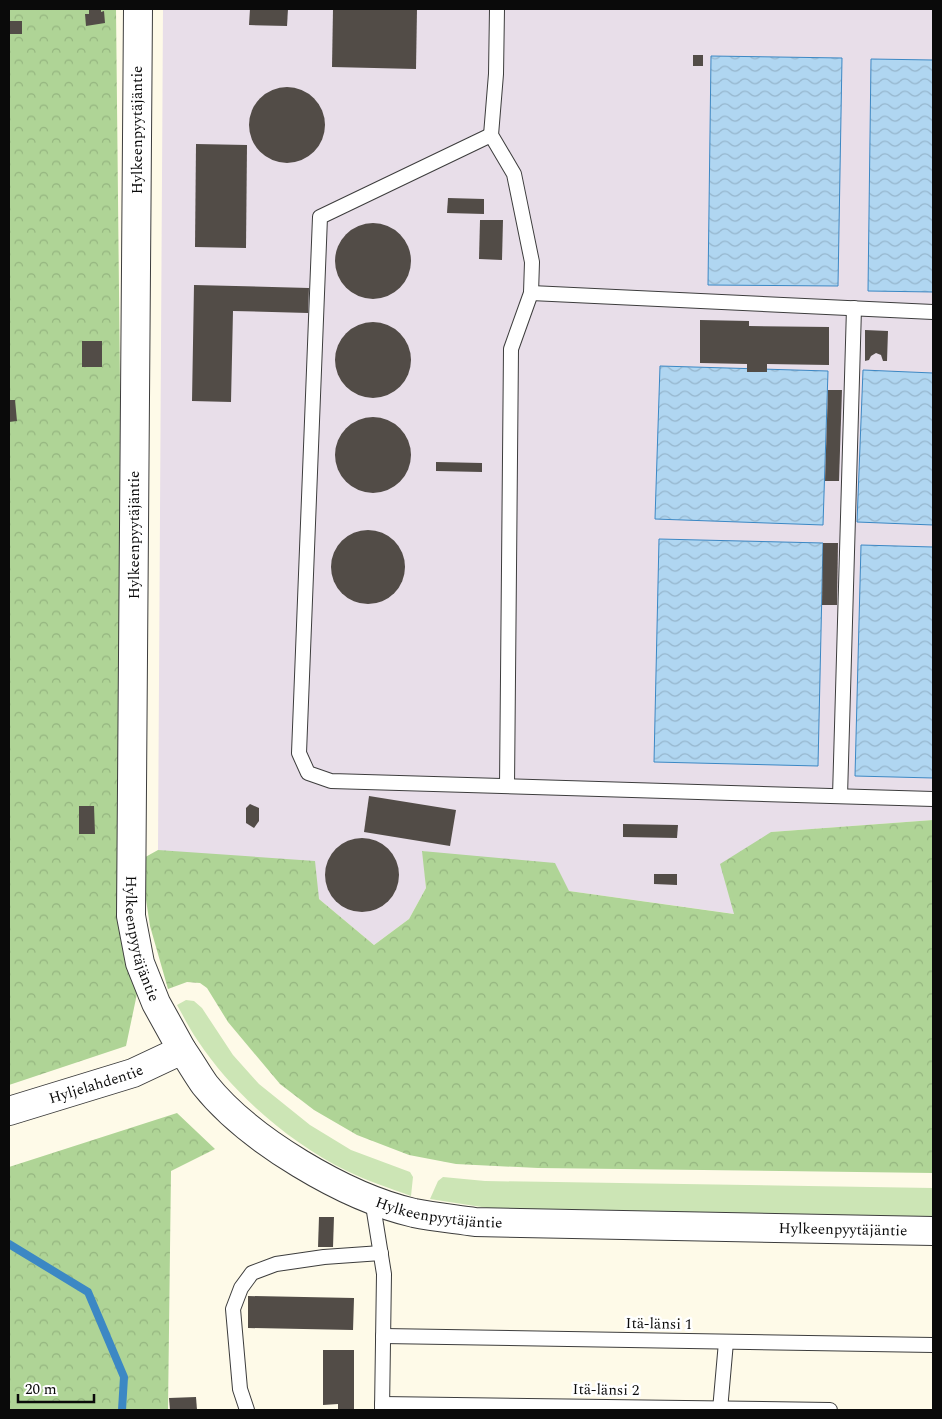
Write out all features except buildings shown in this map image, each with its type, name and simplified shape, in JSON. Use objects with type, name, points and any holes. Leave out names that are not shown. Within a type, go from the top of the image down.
[{"type":"street","name":"Hylkeenpyytäjäntie","points":[[138,9],[131,916],[140,963],[156,1002],[182,1050],[206,1086],[241,1120],[285,1154],[321,1176],[372,1199],[414,1212],[474,1222],[933,1231]]},
{"type":"street","name":"Hyljelahdentie","points":[[9,1111],[134,1073],[182,1050]]},
{"type":"lane","points":[[497,9],[496,74],[491,135],[514,174],[532,262],[532,293],[511,349],[507,786]]},
{"type":"lane","points":[[491,135],[320,217],[299,753],[308,773],[331,781],[933,799]]},
{"type":"lane","points":[[532,293],[933,312]]},
{"type":"lane","points":[[840,796],[854,308]]},
{"type":"lane","points":[[372,1199],[384,1274],[382,1407]]},
{"type":"lane","points":[[247,1410],[240,1389],[233,1309],[241,1288],[252,1273],[276,1264],[324,1257],[381,1253]]},
{"type":"lane","name":"Itä-länsi 1","points":[[384,1336],[933,1345]]},
{"type":"lane","points":[[720,1409],[726,1342]]},
{"type":"lane","name":"Itä-länsi 2","points":[[382,1407],[830,1410]]},
{"type":"shaded area","points":[[163,9],[933,9],[933,820],[771,832],[735,914],[569,891],[423,851],[426,888],[409,919],[374,945],[319,899],[158,850]]},
{"type":"green space","points":[[9,9],[116,9],[126,950],[138,989],[126,1046],[9,1085]]},
{"type":"green space","points":[[933,820],[933,1173],[538,1168],[456,1164],[409,1155],[357,1135],[314,1110],[280,1084],[228,1022],[207,988],[200,983],[187,982],[168,989],[150,926],[140,860],[158,850],[315,861],[319,899],[374,945],[409,919],[426,888],[422,851],[555,863],[569,891],[734,914],[720,864],[771,832]]},
{"type":"green space","points":[[186,1000],[194,1001],[202,1008],[233,1055],[259,1084],[310,1125],[351,1150],[410,1172],[413,1177],[411,1196],[362,1178],[325,1159],[304,1146],[264,1115],[228,1080],[195,1037],[177,1005]]},
{"type":"green space","points":[[177,1113],[215,1149],[171,1171],[168,1410],[9,1410],[9,1167]]},
{"type":"green space","points":[[443,1177],[485,1181],[933,1188],[933,1217],[488,1208],[430,1199],[438,1181]]},
{"type":"water","points":[[711,56],[842,58],[838,286],[708,285]]},
{"type":"water","points":[[871,59],[933,60],[933,292],[868,291]]},
{"type":"water","points":[[660,366],[828,371],[823,525],[655,519]]},
{"type":"water","points":[[863,370],[933,373],[933,525],[857,522]]},
{"type":"water","points":[[659,539],[823,543],[818,766],[654,762]]},
{"type":"water","points":[[861,545],[933,547],[933,778],[855,776]]},
{"type":"waterway","points":[[9,1244],[88,1292],[124,1377],[122,1410]]}]
